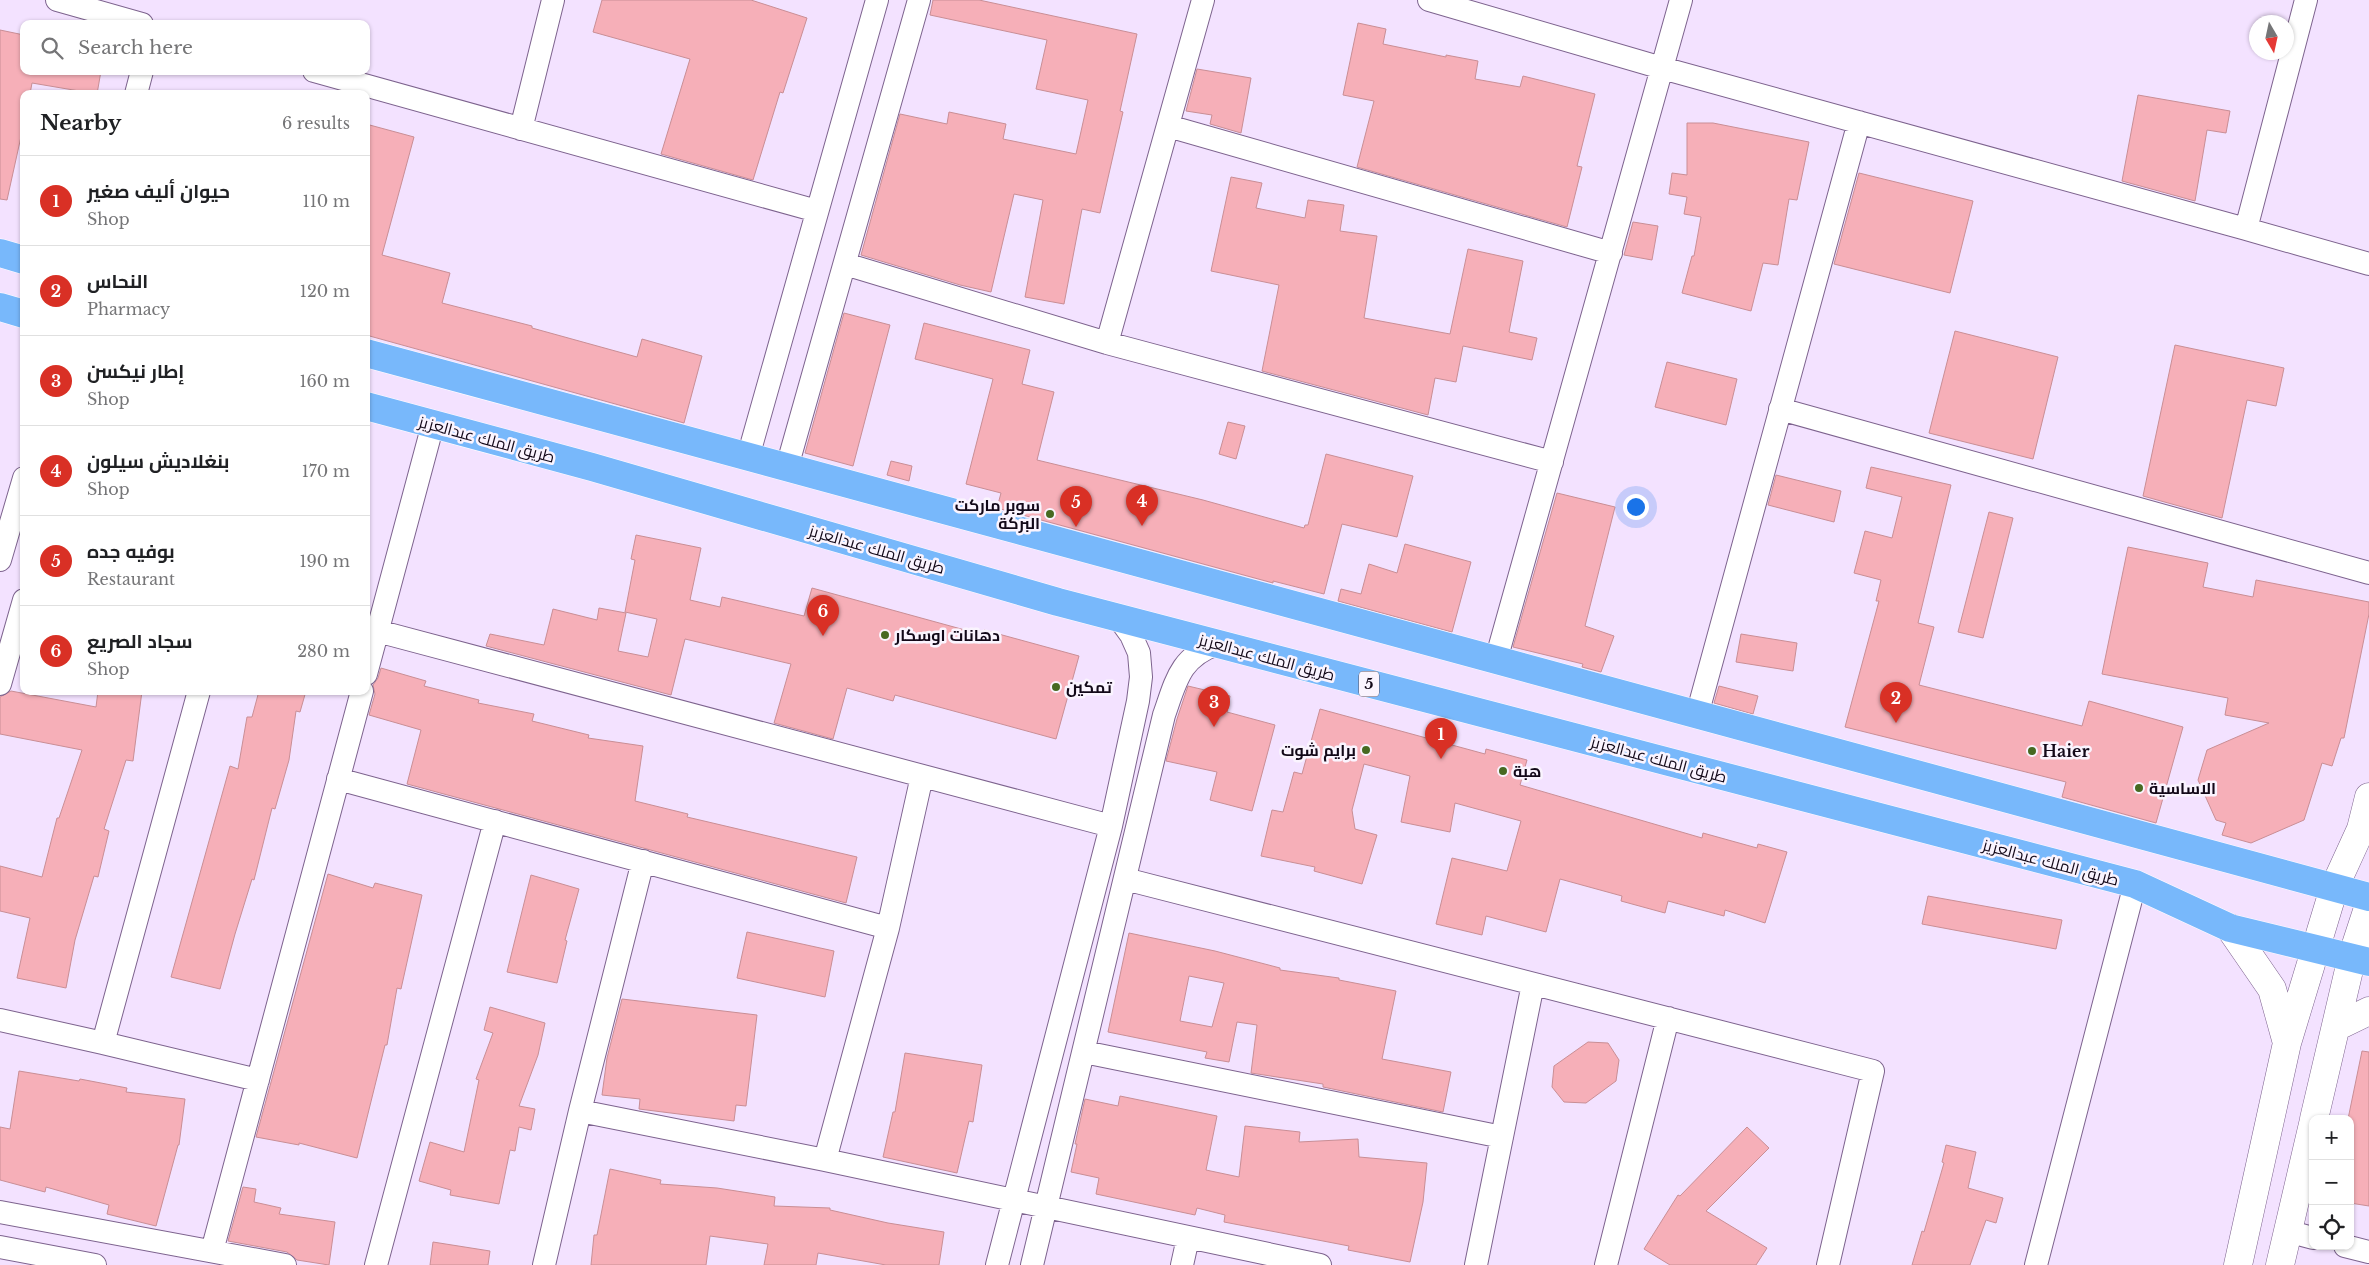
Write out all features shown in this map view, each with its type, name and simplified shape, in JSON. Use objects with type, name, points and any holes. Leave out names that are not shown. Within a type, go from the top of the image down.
[{"type":"highway","points":[[0,253],[20,259]]},
{"type":"highway","points":[[0,307],[20,313]]},
{"type":"highway","points":[[370,354],[2369,897]]},
{"type":"highway","name":"طريق الملك عبدالعزيز","points":[[370,407],[1118,617],[2135,884],[2230,928],[2361,959]]},
{"type":"main road","points":[[2238,1265],[2287,1043],[2334,888],[2361,829],[2369,797]]},
{"type":"main road","points":[[2285,875],[2311,873],[2332,864],[2345,853],[2361,829]]},
{"type":"main road","points":[[2315,1115],[2336,1027],[2361,959],[2369,905]]},
{"type":"main road","points":[[2230,928],[2272,989],[2287,1043]]},
{"type":"main road","points":[[2336,1027],[2369,1011]]},
{"type":"main road","points":[[2280,1265],[2309,1141]]},
{"type":"street","points":[[57,0],[128,20]]},
{"type":"street","points":[[521,129],[553,0]]},
{"type":"street","points":[[748,457],[877,0]]},
{"type":"street","points":[[787,467],[919,0]]},
{"type":"street","points":[[1107,343],[1203,0]]},
{"type":"street","points":[[1429,0],[1662,68],[2369,264]]},
{"type":"street","points":[[1496,660],[1682,0]]},
{"type":"street","points":[[2246,229],[2307,0]]},
{"type":"street","points":[[137,90],[141,75]]},
{"type":"street","points":[[328,75],[818,211]]},
{"type":"street","points":[[1697,715],[1859,122]]},
{"type":"street","points":[[1168,126],[1610,253]]},
{"type":"street","points":[[845,264],[1107,343],[1552,462]]},
{"type":"street","points":[[1780,409],[2369,573]]},
{"type":"street","points":[[370,644],[372,629],[433,424]]},
{"type":"street","points":[[0,560],[20,492]]},
{"type":"street","points":[[0,684],[20,614]]},
{"type":"street","points":[[997,1265],[1111,826],[1140,689],[1139,653],[1131,635],[1118,617]]},
{"type":"street","points":[[372,629],[1111,826]]},
{"type":"street","points":[[1032,1265],[1164,715],[1184,664],[1204,649],[1218,644]]},
{"type":"street","points":[[1140,689],[1170,698]]},
{"type":"street","points":[[103,1042],[198,695]]},
{"type":"street","points":[[212,1251],[361,695]]},
{"type":"street","points":[[825,1160],[888,928],[922,776]]},
{"type":"street","points":[[338,779],[888,928]]},
{"type":"street","points":[[376,1265],[495,821]]},
{"type":"street","points":[[544,1265],[642,861]]},
{"type":"street","points":[[1125,879],[1873,1072],[1828,1265]]},
{"type":"street","points":[[2036,1265],[2135,884]]},
{"type":"street","points":[[1476,1265],[1532,984]]},
{"type":"street","points":[[1606,1265],[1668,1018]]},
{"type":"street","points":[[0,1020],[103,1042],[258,1080]]},
{"type":"street","points":[[1084,1052],[1502,1137]]},
{"type":"street","points":[[580,1111],[825,1160],[1319,1265]]},
{"type":"street","points":[[0,1212],[285,1265]]},
{"type":"street","points":[[2287,1232],[2309,1237]]},
{"type":"street","points":[[1182,1265],[1188,1238]]},
{"type":"street","points":[[0,1247],[95,1265]]},
{"type":"street","points":[[2354,1248],[2369,1252]]},
{"type":"building","points":[[602,0],[751,0],[807,18],[783,93],[780,92],[753,180],[661,154],[690,59],[593,32]]},
{"type":"building","points":[[933,0],[979,0],[1137,34],[1120,111],[1123,112],[1100,213],[1082,209],[1064,304],[1025,297],[1043,200],[1014,194],[991,292],[960,285],[861,255],[900,114],[947,124],[949,112],[1006,124],[1003,139],[1076,154],[1088,100],[1036,89],[1047,40],[930,15]]},
{"type":"building","points":[[1358,23],[1386,29],[1383,44],[1446,57],[1446,55],[1478,61],[1475,79],[1520,87],[1523,76],[1595,94],[1577,166],[1582,167],[1567,227],[1357,167],[1374,101],[1343,95]]},
{"type":"building","points":[[0,30],[20,34],[20,75],[100,75],[98,90],[73,90],[32,83],[31,90],[20,90],[20,141],[7,200],[0,199]]},
{"type":"building","points":[[1197,69],[1251,78],[1241,133],[1210,124],[1212,115],[1186,111]]},
{"type":"building","points":[[2138,95],[2230,111],[2226,133],[2207,130],[2195,201],[2122,181]]},
{"type":"building","points":[[1687,123],[1713,123],[1809,142],[1797,200],[1789,199],[1778,265],[1763,263],[1751,311],[1682,293],[1692,256],[1694,256],[1701,217],[1684,214],[1687,197],[1669,194],[1672,173],[1687,175]]},
{"type":"building","points":[[370,125],[414,137],[382,255],[450,273],[442,303],[532,326],[532,328],[637,357],[642,339],[702,356],[684,423],[370,336]]},
{"type":"building","points":[[1859,173],[1973,201],[1950,293],[1834,264]]},
{"type":"building","points":[[1231,177],[1262,183],[1256,208],[1305,218],[1308,200],[1344,205],[1340,231],[1377,236],[1364,318],[1450,334],[1468,249],[1523,261],[1509,332],[1537,338],[1532,360],[1463,346],[1456,382],[1435,378],[1428,415],[1262,371],[1279,285],[1211,271]]},
{"type":"building","points":[[1633,222],[1658,226],[1652,260],[1624,255]]},
{"type":"building","points":[[844,313],[890,325],[853,466],[805,453]]},
{"type":"building","points":[[924,323],[1030,350],[1022,384],[1054,392],[1037,460],[1203,500],[1304,528],[1305,525],[1308,525],[1326,454],[1413,476],[1397,537],[1342,524],[1324,594],[1273,581],[1273,583],[997,508],[1001,493],[966,484],[993,379],[915,359]]},
{"type":"building","points":[[1955,331],[2058,357],[2033,459],[1929,433]]},
{"type":"building","points":[[2175,345],[2284,368],[2276,406],[2247,400],[2222,518],[2143,496]]},
{"type":"building","points":[[1667,362],[1737,379],[1726,425],[1655,407]]},
{"type":"building","points":[[1228,422],[1245,426],[1236,459],[1219,454]]},
{"type":"building","points":[[891,461],[912,466],[909,481],[887,475]]},
{"type":"building","points":[[1871,467],[1951,485],[1918,623],[1934,627],[1919,685],[2082,726],[2089,701],[2183,727],[2156,823],[2062,797],[2066,782],[1845,727],[1879,601],[1876,601],[1881,580],[1854,573],[1865,531],[1892,538],[1902,497],[1866,488]]},
{"type":"building","points":[[1776,475],[1841,491],[1834,522],[1768,505]]},
{"type":"building","points":[[1557,493],[1615,507],[1585,626],[1614,636],[1601,672],[1582,667],[1583,664],[1513,647]]},
{"type":"building","points":[[1989,512],[2013,518],[1983,638],[1958,632]]},
{"type":"building","points":[[636,535],[701,548],[690,600],[720,607],[722,597],[804,616],[812,588],[983,635],[984,630],[1079,656],[1056,739],[895,695],[893,701],[847,688],[833,739],[774,723],[791,664],[685,639],[671,695],[486,646],[490,634],[544,645],[553,609],[597,620],[599,608],[626,613],[618,651],[648,657],[657,619],[625,612],[635,560],[631,559]]},
{"type":"building","points":[[1405,544],[1471,562],[1452,632],[1338,601],[1341,589],[1361,594],[1369,564],[1397,573]]},
{"type":"building","points":[[2128,547],[2208,563],[2203,587],[2253,597],[2256,580],[2369,602],[2369,614],[2344,738],[2341,738],[2332,766],[2322,763],[2304,820],[2251,843],[2222,835],[2226,823],[2216,820],[2198,780],[2207,750],[2269,723],[2225,715],[2228,698],[2102,674]]},
{"type":"building","points":[[1741,634],[1797,643],[1793,671],[1736,662]]},
{"type":"building","points":[[381,668],[426,681],[424,686],[479,700],[478,703],[534,714],[532,721],[589,735],[588,738],[643,746],[635,801],[688,814],[687,817],[857,857],[846,903],[407,784],[421,730],[369,715],[375,694],[373,685],[378,678]]},
{"type":"building","points":[[1188,686],[1230,696],[1227,712],[1275,725],[1252,811],[1210,800],[1217,772],[1166,761]]},
{"type":"building","points":[[1719,686],[1758,696],[1753,714],[1714,703]]},
{"type":"building","points":[[11,691],[20,693],[20,695],[32,695],[96,707],[98,695],[141,695],[133,761],[126,760],[104,829],[109,831],[98,877],[94,876],[75,940],[66,988],[17,978],[30,918],[0,911],[0,866],[42,877],[57,818],[59,818],[82,750],[0,734],[0,697]]},
{"type":"building","points":[[258,695],[305,695],[300,712],[296,711],[289,760],[275,809],[272,808],[254,880],[252,879],[220,989],[171,977],[230,766],[238,769],[247,717],[252,717]]},
{"type":"building","points":[[1320,709],[1485,754],[1486,749],[1527,760],[1520,785],[1702,838],[1703,833],[1757,848],[1758,844],[1787,852],[1765,923],[1725,910],[1724,916],[1668,901],[1665,913],[1621,901],[1622,896],[1560,879],[1546,932],[1486,916],[1482,935],[1436,924],[1452,858],[1507,871],[1521,821],[1455,803],[1450,832],[1401,822],[1410,776],[1364,764],[1352,810],[1355,829],[1377,835],[1362,884],[1314,871],[1315,867],[1261,856],[1272,810],[1283,812],[1294,772],[1302,774]]},
{"type":"building","points":[[328,874],[373,888],[375,883],[422,895],[401,989],[397,988],[387,1045],[385,1045],[357,1158],[299,1143],[299,1145],[256,1137]]},
{"type":"building","points":[[531,875],[579,889],[565,940],[567,941],[557,983],[507,972]]},
{"type":"building","points":[[1928,896],[2062,920],[2056,949],[1922,924]]},
{"type":"building","points":[[747,932],[834,951],[825,997],[737,978]]},
{"type":"building","points":[[1129,933],[1215,951],[1280,968],[1280,970],[1339,978],[1339,980],[1396,991],[1382,1059],[1451,1072],[1443,1112],[1323,1087],[1323,1084],[1251,1073],[1257,1025],[1237,1022],[1229,1062],[1205,1058],[1207,1052],[1108,1032]],"holes":[[[1189,976],[1224,983],[1212,1027],[1180,1021]]]},
{"type":"building","points":[[622,999],[757,1015],[746,1106],[736,1105],[734,1121],[639,1109],[640,1099],[602,1095],[607,1058]]},
{"type":"building","points":[[490,1007],[545,1023],[538,1055],[519,1106],[535,1109],[531,1130],[519,1127],[515,1151],[510,1150],[499,1204],[450,1195],[451,1190],[419,1181],[430,1142],[464,1152],[479,1080],[476,1079],[493,1033],[484,1030]]},
{"type":"building","points":[[1588,1042],[1608,1043],[1619,1060],[1616,1081],[1586,1103],[1564,1102],[1552,1087],[1554,1066]]},
{"type":"building","points":[[2362,1051],[2369,1052],[2369,1206],[2354,1204],[2354,1115],[2349,1115]]},
{"type":"building","points":[[905,1053],[982,1065],[973,1122],[969,1121],[957,1173],[883,1157],[893,1112],[895,1112]]},
{"type":"building","points":[[19,1071],[79,1081],[80,1079],[127,1088],[126,1092],[185,1099],[179,1145],[156,1226],[107,1214],[109,1205],[46,1187],[45,1192],[0,1180],[0,1127],[10,1129]]},
{"type":"building","points":[[1120,1096],[1217,1116],[1206,1170],[1239,1177],[1245,1126],[1300,1132],[1299,1142],[1358,1139],[1359,1157],[1427,1163],[1423,1202],[1410,1262],[1348,1250],[1349,1246],[1224,1222],[1225,1215],[1197,1208],[1195,1215],[1096,1194],[1099,1178],[1071,1172],[1085,1099],[1118,1106]]},
{"type":"building","points":[[1747,1127],[1769,1148],[1706,1211],[1767,1248],[1756,1265],[1670,1265],[1644,1249],[1678,1195],[1680,1196]]},
{"type":"building","points":[[1946,1145],[1976,1152],[1968,1188],[2003,1198],[1996,1223],[1986,1220],[1970,1265],[1912,1265],[1922,1231],[1924,1232],[1944,1163],[1942,1162]]},
{"type":"building","points":[[610,1169],[661,1180],[660,1184],[717,1188],[775,1197],[774,1206],[830,1208],[830,1210],[888,1223],[944,1232],[939,1265],[886,1265],[818,1253],[816,1265],[764,1265],[768,1244],[710,1236],[706,1265],[591,1265],[594,1235],[597,1235]]},
{"type":"building","points":[[243,1187],[256,1189],[254,1202],[281,1208],[279,1214],[335,1222],[329,1265],[297,1260],[287,1252],[228,1241]]},
{"type":"building","points":[[433,1242],[490,1251],[488,1265],[430,1265]]},
{"type":"place","name":"سوبر ماركت البركة","points":[[1050,514]]},
{"type":"place","name":"بنغلاديش سيلون","points":[[1142,526]]},
{"type":"place","name":"بوفيه جده","points":[[1076,527]]},
{"type":"place","name":"دهانات اوسكار","points":[[885,635]]},
{"type":"place","name":"سجاد الصريع","points":[[823,636]]},
{"type":"place","name":"تمكين","points":[[1056,687]]},
{"type":"place","name":"النحاس","points":[[1896,723]]},
{"type":"place","name":"إطار نيكسن","points":[[1214,727]]},
{"type":"place","name":"برايم شوت","points":[[1366,750]]},
{"type":"place","name":"Haier","points":[[2032,751]]},
{"type":"place","name":"حيوان أليف صغير","points":[[1441,759]]},
{"type":"place","name":"هبة","points":[[1503,771]]},
{"type":"place","name":"الاساسية","points":[[2139,788]]}]
